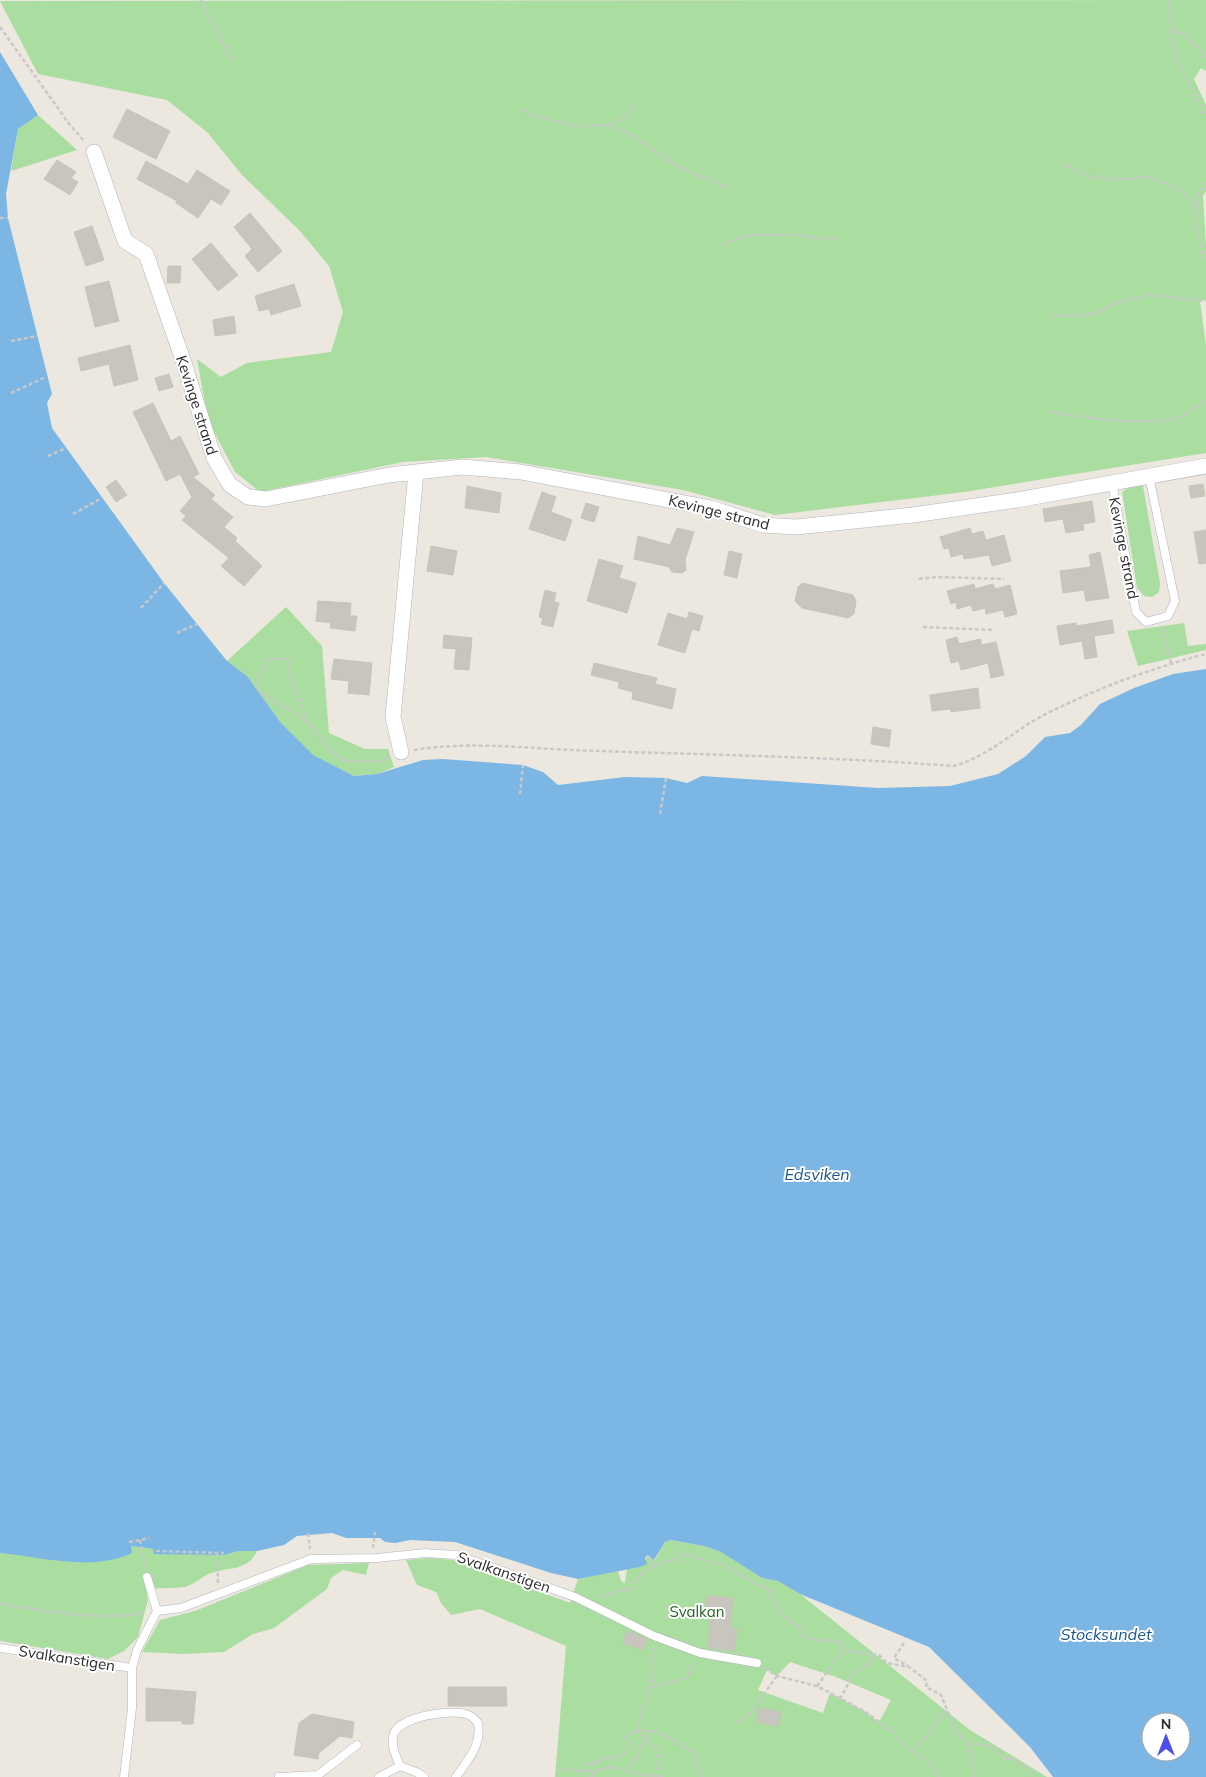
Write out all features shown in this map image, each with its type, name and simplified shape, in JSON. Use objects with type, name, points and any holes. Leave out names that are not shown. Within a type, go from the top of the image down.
[{"type":"street","name":"Kevinge strand","points":[[94,152],[125,241],[146,254],[183,360],[214,458],[230,485],[248,496],[266,499],[416,472],[462,467],[521,472],[711,508],[763,525],[796,526],[913,515],[1206,466]]},
{"type":"street","points":[[400,752],[392,717],[416,472]]},
{"type":"lane","points":[[1149,476],[1175,602],[1168,616],[1159,619]]},
{"type":"lane","name":"Kevinge strand","points":[[1112,483],[1136,612],[1146,622],[1159,619]]},
{"type":"lane","name":"Svalkanstigen","points":[[0,1648],[132,1668],[137,1650],[157,1612],[181,1608],[311,1559],[377,1558],[425,1553],[457,1555],[575,1597],[654,1636],[700,1653],[757,1664]]},
{"type":"lane","points":[[147,1576],[157,1612]]},
{"type":"lane","points":[[124,1777],[132,1708],[132,1668]]},
{"type":"lane","points":[[400,1766],[393,1744],[393,1735],[400,1726],[425,1716],[440,1713],[469,1715],[478,1723],[480,1735],[472,1753],[456,1777]]},
{"type":"lane","points":[[279,1777],[318,1775],[357,1745]]},
{"type":"lane","points":[[379,1777],[400,1766],[424,1777]]},
{"type":"path","points":[[200,0],[218,36],[234,60]]},
{"type":"path","points":[[1169,0],[1179,67],[1206,117]]},
{"type":"path","points":[[0,27],[70,125],[94,152]]},
{"type":"path","points":[[1172,30],[1182,33],[1206,57]]},
{"type":"path","points":[[522,110],[554,122],[605,124],[622,119],[633,104]]},
{"type":"path","points":[[605,124],[628,134],[681,168],[731,189]]},
{"type":"path","points":[[1061,164],[1093,177],[1112,180],[1150,177],[1183,192],[1197,207]]},
{"type":"path","points":[[1206,182],[1197,197],[1200,248],[1206,258]]},
{"type":"path","points":[[0,218],[8,218]]},
{"type":"path","points":[[723,245],[747,235],[796,235],[835,240]]},
{"type":"path","points":[[1053,315],[1075,316],[1098,313],[1116,303],[1151,295],[1206,301]]},
{"type":"path","points":[[11,341],[37,336]]},
{"type":"path","points":[[11,394],[46,377]]},
{"type":"path","points":[[1049,412],[1110,421],[1167,419],[1184,415],[1206,400]]},
{"type":"path","points":[[48,456],[66,448]]},
{"type":"path","points":[[73,514],[102,498]]},
{"type":"path","points":[[919,579],[937,577],[1004,579]]},
{"type":"path","points":[[141,608],[164,583]]},
{"type":"path","points":[[1159,619],[1171,663]]},
{"type":"path","points":[[177,633],[196,624]]},
{"type":"path","points":[[923,627],[993,630]]},
{"type":"path","points":[[306,720],[265,696],[256,682],[268,658],[288,659],[289,673],[306,720],[330,751],[344,761],[380,761],[400,752],[430,748],[512,746],[593,751],[793,756],[953,766],[971,762],[1042,716],[1088,693],[1171,663],[1206,654]]},
{"type":"path","points":[[520,794],[523,765]]},
{"type":"path","points":[[660,814],[666,778]]},
{"type":"path","points":[[373,1550],[375,1532]]},
{"type":"path","points":[[308,1533],[309,1542]]},
{"type":"path","points":[[130,1542],[149,1538]]},
{"type":"path","points":[[140,1540],[147,1576]]},
{"type":"path","points":[[156,1551],[224,1553]]},
{"type":"path","points":[[217,1553],[217,1576]]},
{"type":"path","points":[[575,1597],[596,1598],[625,1589],[628,1591],[631,1589],[632,1583],[666,1560],[676,1560],[680,1554],[725,1565],[746,1579],[770,1591],[772,1597],[779,1604],[781,1614],[798,1626],[802,1636],[812,1640],[822,1639],[841,1642],[843,1650],[817,1686]]},
{"type":"path","points":[[648,1556],[657,1566]]},
{"type":"path","points":[[0,1604],[29,1610],[78,1616],[119,1617],[157,1612]]},
{"type":"path","points":[[637,1730],[651,1687],[654,1636]]},
{"type":"path","points":[[904,1643],[894,1658],[927,1681],[926,1687],[941,1695],[955,1729],[968,1744],[974,1777]]},
{"type":"path","points":[[843,1650],[879,1655],[887,1663],[909,1667]]},
{"type":"path","points":[[651,1687],[686,1678],[700,1653]]},
{"type":"path","points":[[840,1699],[853,1675],[879,1655]]},
{"type":"path","points":[[757,1664],[777,1676],[817,1686],[864,1711],[896,1734],[911,1751],[928,1761],[939,1777]]},
{"type":"path","points":[[736,1722],[750,1713],[777,1676]]},
{"type":"path","points":[[911,1751],[916,1743],[929,1735],[938,1718],[947,1711]]},
{"type":"path","points":[[561,1768],[583,1772],[613,1767],[661,1777],[657,1751],[637,1730]]},
{"type":"path","points":[[583,1772],[588,1764],[605,1759],[618,1759],[623,1756],[630,1744],[626,1736],[637,1730],[658,1732],[696,1756],[698,1771],[703,1777]]},
{"type":"path","points":[[626,1769],[640,1754],[639,1747],[646,1739]]},
{"type":"path","points":[[968,1744],[989,1744],[999,1751],[1006,1760],[1012,1758],[1030,1770],[1031,1777]]},
{"type":"path","points":[[590,1777],[600,1770]]},
{"type":"green space","points":[[1206,0],[1206,71],[1201,68],[1194,79],[1206,105],[1206,191],[1203,196],[1206,244],[1206,300],[1200,301],[1206,345],[1206,453],[964,492],[775,515],[683,490],[486,457],[403,462],[260,492],[235,472],[208,420],[197,359],[221,377],[247,363],[331,352],[343,312],[329,266],[300,231],[242,175],[208,133],[167,100],[38,74],[0,1]]},
{"type":"green space","points":[[38,115],[77,150],[11,171],[18,129]]},
{"type":"green space","points":[[1131,486],[1143,486],[1160,583],[1159,592],[1152,597],[1144,596],[1137,588],[1122,492]]},
{"type":"green space","points":[[286,607],[322,646],[329,733],[365,749],[388,749],[394,767],[377,774],[354,776],[312,755],[281,723],[247,676],[227,661]]},
{"type":"green space","points":[[1184,623],[1188,646],[1206,644],[1206,650],[1138,666],[1127,631]]},
{"type":"green space","name":"Svalkan","points":[[670,1540],[704,1546],[721,1552],[762,1578],[778,1581],[800,1594],[970,1730],[1047,1777],[555,1777],[566,1646],[480,1609],[451,1615],[441,1603],[436,1592],[417,1585],[406,1560],[429,1558],[454,1560],[570,1603],[578,1579],[618,1571],[621,1581],[625,1583],[627,1569],[640,1567],[649,1555],[655,1560],[665,1542]],"holes":[[[790,1662],[836,1677],[891,1700],[879,1722],[864,1711],[830,1693],[823,1713],[758,1690],[767,1670],[777,1676]]]},
{"type":"green space","points":[[130,1546],[153,1549],[154,1553],[224,1555],[239,1551],[257,1551],[249,1562],[244,1565],[211,1573],[188,1586],[146,1590],[148,1600],[138,1637],[124,1651],[108,1659],[0,1641],[0,1553],[31,1556]]},
{"type":"green space","points":[[369,1563],[366,1575],[343,1570],[331,1578],[327,1589],[274,1628],[253,1634],[224,1652],[183,1654],[142,1652],[160,1620],[195,1611],[308,1565]]},
{"type":"water","name":"Edsviken","points":[[0,52],[38,115],[18,129],[6,194],[8,218],[52,394],[47,403],[52,428],[164,583],[227,661],[247,676],[281,723],[313,755],[354,776],[377,774],[423,760],[443,759],[523,765],[543,772],[558,785],[625,777],[666,778],[687,783],[702,776],[878,788],[950,786],[998,774],[1026,756],[1045,737],[1070,733],[1081,725],[1100,704],[1134,688],[1173,674],[1206,669],[1206,1777],[1053,1777],[1030,1747],[929,1647],[800,1594],[778,1581],[762,1578],[721,1552],[704,1546],[671,1540],[665,1542],[654,1560],[648,1555],[645,1558],[647,1564],[640,1567],[578,1579],[551,1573],[455,1542],[410,1540],[395,1543],[385,1542],[380,1538],[346,1538],[332,1533],[297,1536],[284,1545],[224,1555],[154,1554],[153,1549],[131,1546],[132,1553],[100,1562],[50,1560],[0,1553]]},
{"type":"building","points":[[127,109],[170,131],[156,159],[113,137]]},
{"type":"building","points":[[57,160],[76,172],[71,178],[78,182],[70,195],[44,179]]},
{"type":"building","points":[[146,161],[188,184],[197,170],[230,191],[221,205],[211,199],[198,218],[176,203],[177,201],[137,179]]},
{"type":"building","points":[[250,213],[282,251],[258,272],[245,256],[252,249],[234,227]]},
{"type":"building","points":[[92,226],[104,260],[86,266],[74,232]]},
{"type":"building","points":[[211,243],[238,275],[218,291],[192,259]]},
{"type":"building","points":[[168,266],[181,266],[180,283],[167,283]]},
{"type":"building","points":[[109,281],[119,321],[95,327],[85,287]]},
{"type":"building","points":[[294,284],[301,306],[271,315],[269,309],[259,311],[255,296]]},
{"type":"building","points":[[234,316],[236,333],[215,336],[213,320]]},
{"type":"building","points":[[130,345],[138,380],[114,386],[109,364],[81,371],[78,358]]},
{"type":"building","points":[[169,374],[173,387],[159,391],[155,378]]},
{"type":"building","points":[[153,403],[171,441],[180,436],[199,474],[193,477],[215,495],[211,499],[233,517],[224,527],[237,538],[235,541],[262,566],[244,586],[221,566],[229,558],[182,520],[186,516],[180,511],[192,497],[180,474],[166,481],[133,412]]},
{"type":"building","points":[[116,480],[127,495],[116,502],[106,487]]},
{"type":"building","points":[[1203,484],[1205,496],[1191,498],[1189,486]]},
{"type":"building","points":[[467,486],[501,493],[499,513],[465,508]]},
{"type":"building","points":[[542,492],[556,497],[551,512],[572,520],[565,541],[529,529]]},
{"type":"building","points":[[1092,501],[1095,522],[1083,524],[1084,530],[1066,533],[1063,519],[1045,522],[1043,509]]},
{"type":"building","points":[[586,503],[599,507],[594,522],[581,518]]},
{"type":"building","points":[[677,528],[694,532],[685,560],[686,570],[682,573],[672,572],[669,567],[634,559],[638,536],[670,545]]},
{"type":"building","points":[[970,528],[972,534],[983,531],[986,540],[1004,535],[1011,561],[992,566],[989,555],[964,559],[963,554],[951,557],[949,548],[944,549],[940,537]]},
{"type":"building","points":[[1206,530],[1206,563],[1199,564],[1194,532]]},
{"type":"building","points":[[431,546],[457,551],[453,575],[427,571]]},
{"type":"building","points":[[729,551],[742,554],[737,578],[724,575]]},
{"type":"building","points":[[1100,552],[1109,598],[1086,601],[1084,590],[1063,593],[1060,571],[1091,567],[1089,555]]},
{"type":"building","points":[[599,559],[623,566],[619,578],[636,583],[627,613],[587,601]]},
{"type":"building","points":[[802,583],[853,595],[856,601],[854,614],[848,618],[802,608],[795,601],[798,587]]},
{"type":"building","points":[[974,584],[975,589],[993,584],[995,589],[1010,585],[1017,614],[1005,617],[1003,610],[986,614],[985,608],[973,611],[971,605],[957,609],[956,602],[951,604],[947,591]]},
{"type":"building","points":[[545,590],[556,593],[554,602],[559,603],[553,627],[541,624],[543,618],[539,617]]},
{"type":"building","points":[[318,601],[351,603],[350,616],[357,616],[355,631],[330,628],[331,623],[316,621]]},
{"type":"building","points":[[689,612],[703,616],[699,631],[692,629],[685,653],[658,645],[668,613],[687,619]]},
{"type":"building","points":[[1112,620],[1114,633],[1094,636],[1097,657],[1085,659],[1082,641],[1060,645],[1057,626],[1076,623],[1076,626]]},
{"type":"building","points":[[444,635],[472,638],[469,670],[454,669],[456,649],[443,648]]},
{"type":"building","points":[[957,637],[959,644],[980,639],[982,645],[996,642],[1004,675],[991,678],[988,663],[961,670],[959,661],[951,663],[946,640]]},
{"type":"building","points":[[334,659],[372,663],[369,695],[348,693],[349,681],[331,679]]},
{"type":"building","points":[[594,663],[657,678],[655,684],[676,689],[672,709],[632,699],[633,692],[618,688],[619,682],[591,675]]},
{"type":"building","points":[[978,688],[980,708],[951,712],[950,709],[932,711],[930,695]]},
{"type":"building","points":[[873,727],[891,730],[889,747],[871,744]]},
{"type":"building","points":[[707,1596],[733,1598],[730,1628],[737,1629],[734,1651],[708,1648],[711,1615],[705,1614]]},
{"type":"building","points":[[627,1631],[647,1639],[643,1650],[623,1643]]},
{"type":"building","points":[[448,1687],[506,1687],[507,1706],[448,1706]]},
{"type":"building","points":[[146,1688],[196,1692],[193,1724],[182,1724],[182,1721],[146,1721]]},
{"type":"building","points":[[759,1708],[781,1712],[778,1726],[756,1722]]},
{"type":"building","points":[[312,1714],[354,1722],[352,1738],[340,1736],[319,1753],[318,1759],[294,1755],[299,1723]]},
{"type":"water label","name":"Stocksundet","points":[[1106,1634]]}]
